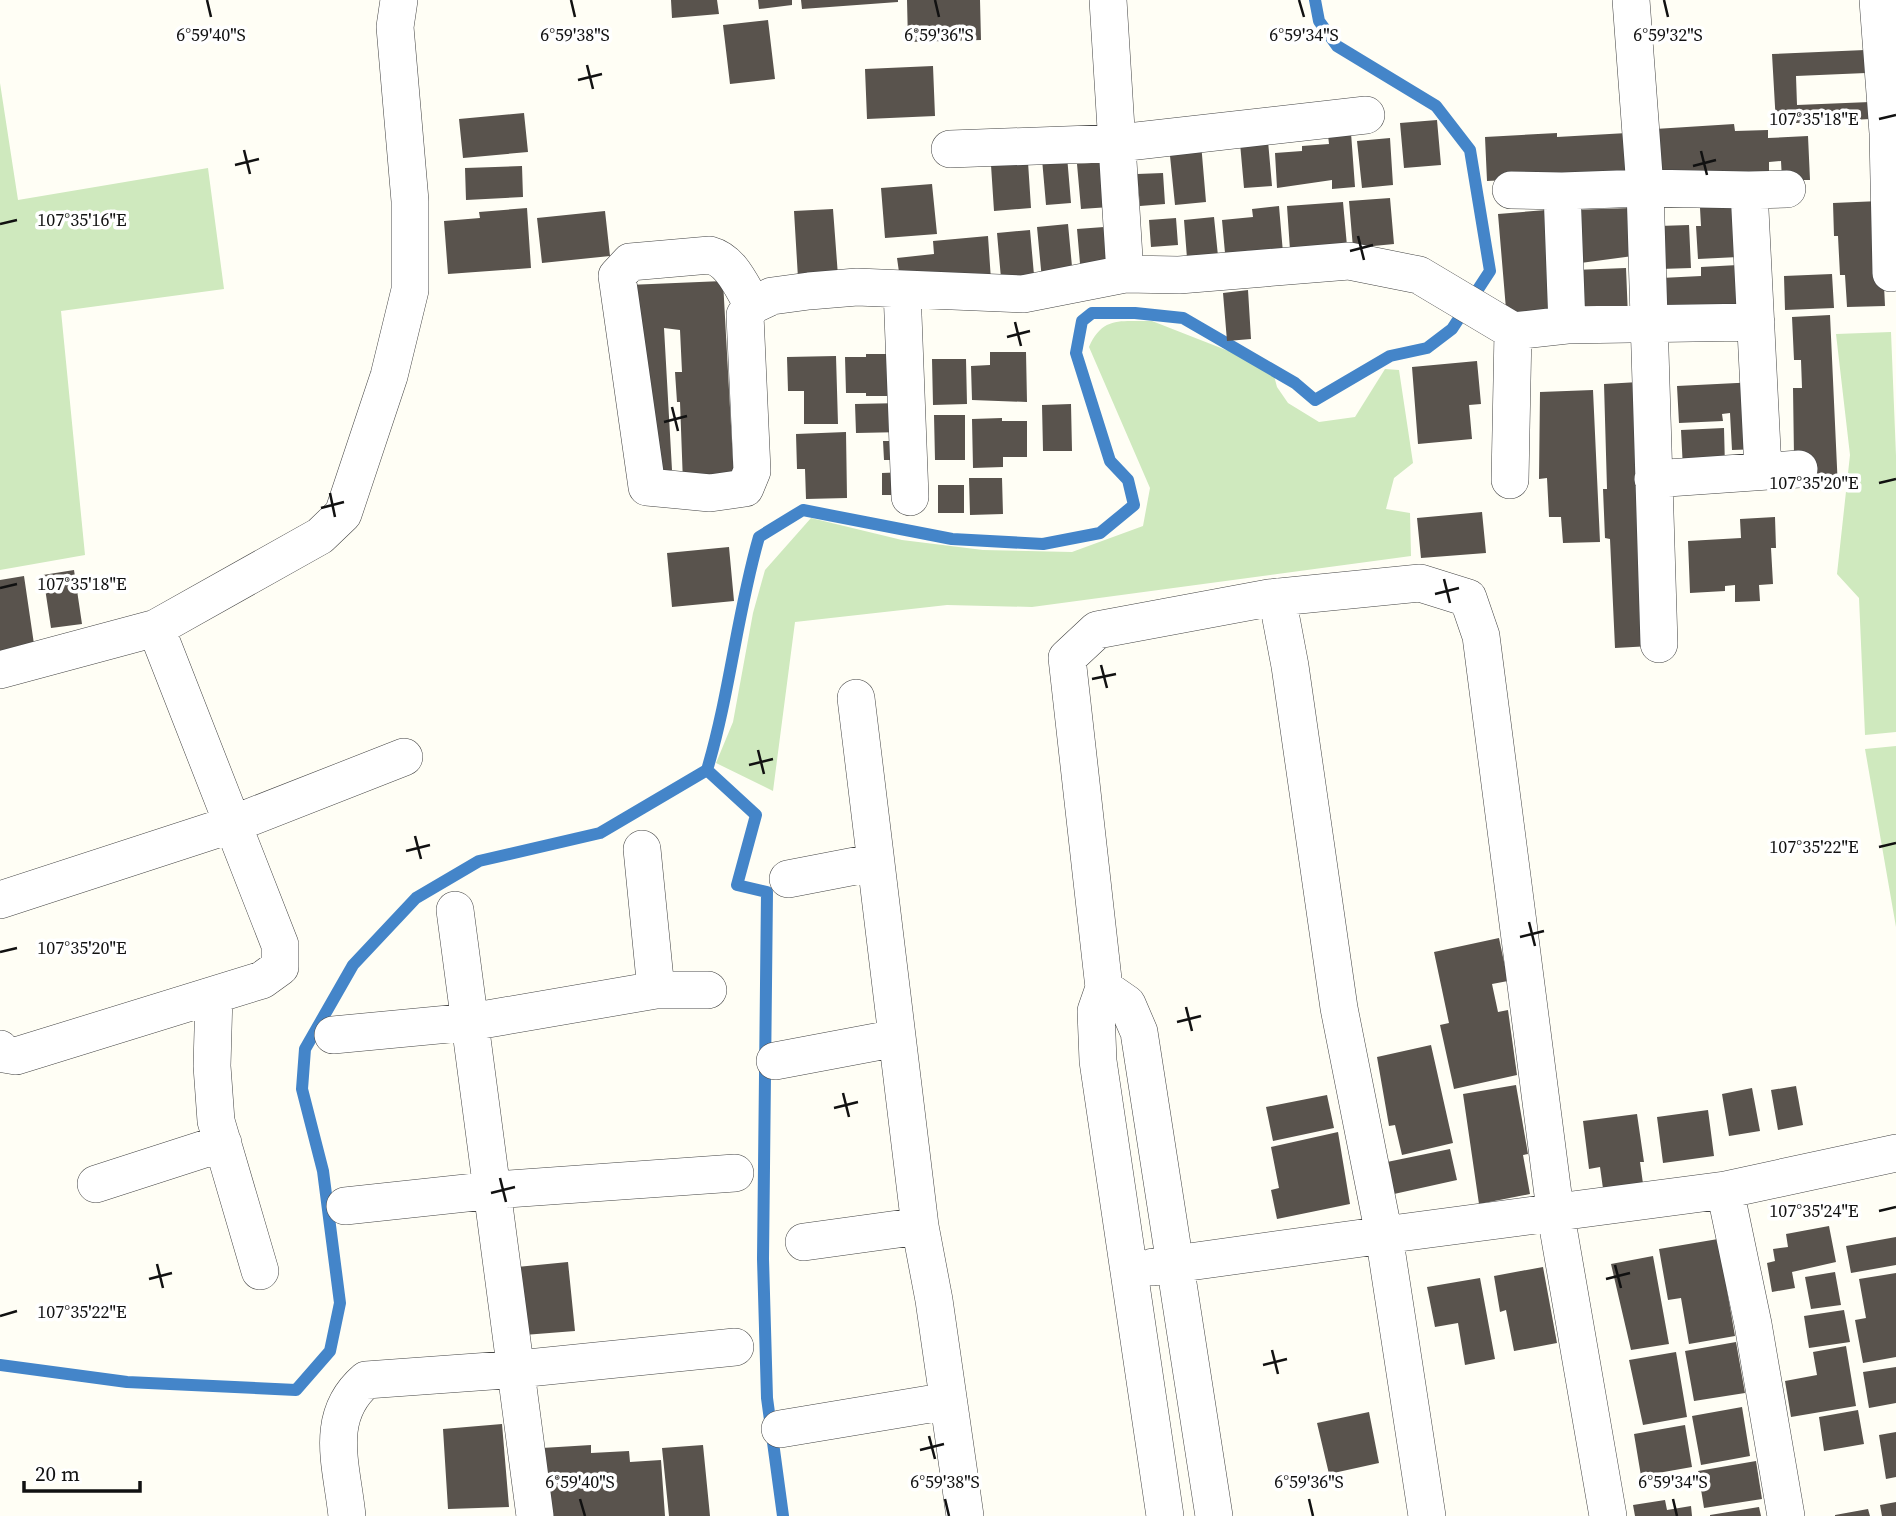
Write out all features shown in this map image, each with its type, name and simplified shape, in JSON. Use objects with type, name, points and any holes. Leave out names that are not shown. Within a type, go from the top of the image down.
[{"type":"street","points":[[0,670],[156,628],[320,536],[343,514],[388,376],[410,289],[410,201],[395,27],[399,0]]},
{"type":"street","points":[[1108,0],[1119,143],[1125,274]]},
{"type":"street","points":[[1631,0],[1645,188],[1659,644]]},
{"type":"street","points":[[1878,0],[1888,133],[1891,273]]},
{"type":"street","points":[[950,149],[1119,143],[1366,115]]},
{"type":"street","points":[[1511,190],[1787,189]]},
{"type":"street","points":[[1749,190],[1763,470]]},
{"type":"street","points":[[1562,191],[1567,325]]},
{"type":"street","points":[[753,305],[729,266],[721,258],[710,255],[630,262],[617,276],[647,486],[710,493],[745,488],[752,471],[745,315],[753,305],[772,296],[857,287],[1023,294],[1125,274],[1179,275],[1349,261],[1419,275],[1441,285],[1501,325],[1756,322]]},
{"type":"street","points":[[902,289],[910,497]]},
{"type":"street","points":[[1501,325],[1510,480]]},
{"type":"street","points":[[1653,479],[1799,468]]},
{"type":"street","points":[[1165,1516],[1096,1047],[1096,1011],[1104,988],[1067,658],[1097,630],[1277,597],[1420,583],[1468,598],[1481,636],[1555,1210],[1608,1516]]},
{"type":"street","points":[[1277,597],[1290,666],[1339,1008],[1384,1234],[1427,1516]]},
{"type":"street","points":[[0,1049],[4,1054],[16,1056],[262,980],[280,967],[280,945],[156,628]]},
{"type":"street","points":[[856,698],[920,1226],[934,1300],[965,1516]]},
{"type":"street","points":[[0,900],[233,824],[404,758]]},
{"type":"street","points":[[642,849],[656,990]]},
{"type":"street","points":[[788,879],[876,862]]},
{"type":"street","points":[[455,911],[518,1369],[535,1516]]},
{"type":"street","points":[[1104,988],[1127,1004],[1139,1031],[1214,1516]]},
{"type":"street","points":[[333,1035],[470,1022],[656,990],[708,989]]},
{"type":"street","points":[[214,995],[212,1066],[216,1121],[260,1271]]},
{"type":"street","points":[[775,1061],[897,1038]]},
{"type":"street","points":[[96,1184],[223,1143]]},
{"type":"street","points":[[1128,1272],[1555,1210],[1725,1190],[1896,1153]]},
{"type":"street","points":[[345,1206],[494,1190],[735,1173]]},
{"type":"street","points":[[1725,1190],[1754,1324],[1786,1516]]},
{"type":"street","points":[[804,1241],[920,1226]]},
{"type":"street","points":[[338,1515],[338,1424],[344,1404],[366,1380],[518,1369],[735,1347]]},
{"type":"street","points":[[780,1429],[948,1401]]},
{"type":"green space","points":[[0,83],[18,200],[208,168],[224,289],[61,311],[85,555],[0,570]]},
{"type":"green space","points":[[1152,321],[1272,368],[1277,387],[1288,403],[1319,422],[1355,417],[1385,369],[1399,370],[1413,463],[1394,478],[1386,509],[1410,513],[1411,556],[1032,607],[947,605],[795,622],[773,791],[716,763],[733,722],[753,613],[765,570],[811,518],[902,540],[983,550],[1072,552],[1143,526],[1150,488],[1089,347],[1101,330],[1114,322]]},
{"type":"green space","points":[[1891,332],[1896,456],[1896,732],[1865,735],[1859,598],[1837,574],[1850,455],[1836,334]]},
{"type":"green space","points":[[1896,746],[1896,927],[1865,749]]},
{"type":"building","points":[[671,0],[717,0],[719,14],[672,18]]},
{"type":"building","points":[[758,0],[792,0],[792,5],[759,9]]},
{"type":"building","points":[[801,0],[898,0],[898,2],[802,9]]},
{"type":"building","points":[[907,0],[980,0],[981,40],[908,42]]},
{"type":"building","points":[[768,20],[775,79],[730,84],[723,25]]},
{"type":"building","points":[[1865,50],[1866,73],[1796,76],[1797,105],[1870,102],[1870,119],[1776,124],[1772,54]]},
{"type":"building","points":[[933,66],[935,116],[867,119],[865,69]]},
{"type":"building","points":[[524,113],[528,152],[463,158],[459,119]]},
{"type":"building","points":[[1437,120],[1441,165],[1404,168],[1400,123]]},
{"type":"building","points":[[1734,124],[1735,131],[1768,130],[1768,138],[1808,136],[1810,180],[1782,180],[1781,161],[1769,162],[1769,171],[1658,176],[1655,129]]},
{"type":"building","points":[[1351,133],[1355,187],[1332,189],[1332,180],[1277,188],[1275,153],[1302,151],[1302,146],[1329,144],[1328,135]]},
{"type":"building","points":[[1557,133],[1557,137],[1627,133],[1629,174],[1487,181],[1485,137]]},
{"type":"building","points":[[1390,138],[1393,185],[1362,188],[1357,141]]},
{"type":"building","points":[[1268,141],[1272,186],[1244,188],[1240,143]]},
{"type":"building","points":[[1201,143],[1206,202],[1175,205],[1169,146]]},
{"type":"building","points":[[1067,156],[1071,203],[1046,205],[1042,159]]},
{"type":"building","points":[[1028,162],[1031,208],[994,211],[991,165]]},
{"type":"building","points":[[1106,162],[1110,207],[1081,209],[1077,164]]},
{"type":"building","points":[[522,166],[523,197],[466,200],[465,168]]},
{"type":"building","points":[[1163,173],[1165,204],[1140,206],[1137,174]]},
{"type":"building","points":[[932,184],[937,234],[885,238],[881,188]]},
{"type":"building","points":[[1390,198],[1394,244],[1353,248],[1349,201]]},
{"type":"building","points":[[1880,201],[1885,306],[1847,307],[1845,275],[1840,275],[1838,236],[1834,236],[1833,203]]},
{"type":"building","points":[[1343,202],[1347,246],[1290,250],[1287,206]]},
{"type":"building","points":[[1279,206],[1283,253],[1256,255],[1256,250],[1225,253],[1222,220],[1253,217],[1252,209]]},
{"type":"building","points":[[1733,207],[1738,257],[1698,259],[1696,226],[1701,226],[1700,208]]},
{"type":"building","points":[[527,208],[531,268],[448,274],[444,221],[480,218],[479,212]]},
{"type":"building","points":[[1631,208],[1633,256],[1573,264],[1571,210]]},
{"type":"building","points":[[833,209],[838,276],[798,278],[794,211]]},
{"type":"building","points":[[1546,210],[1552,318],[1507,321],[1498,214]]},
{"type":"building","points":[[605,211],[610,256],[542,263],[537,218]]},
{"type":"building","points":[[1214,217],[1218,256],[1187,258],[1184,220]]},
{"type":"building","points":[[1176,218],[1178,245],[1151,247],[1149,220]]},
{"type":"building","points":[[1068,224],[1073,277],[1042,280],[1037,227]]},
{"type":"building","points":[[1689,225],[1691,268],[1660,269],[1659,226]]},
{"type":"building","points":[[1104,227],[1108,273],[1081,275],[1077,229]]},
{"type":"building","points":[[1030,230],[1034,275],[1001,278],[997,233]]},
{"type":"building","points":[[988,236],[991,280],[900,279],[897,258],[934,254],[933,241]]},
{"type":"building","points":[[1738,265],[1740,313],[1663,308],[1661,278],[1701,276],[1701,267]]},
{"type":"building","points":[[1626,268],[1628,317],[1576,319],[1574,270]]},
{"type":"building","points":[[1832,274],[1834,308],[1785,310],[1784,276]]},
{"type":"building","points":[[723,281],[734,480],[683,483],[680,402],[677,402],[675,372],[682,372],[680,330],[664,328],[672,470],[647,470],[628,285]]},
{"type":"building","points":[[1248,290],[1251,339],[1227,341],[1223,293]]},
{"type":"building","points":[[1830,315],[1838,489],[1805,491],[1803,456],[1794,457],[1793,388],[1802,388],[1801,360],[1794,360],[1792,317]]},
{"type":"building","points":[[990,352],[1026,352],[1027,402],[972,400],[971,366],[990,365]]},
{"type":"building","points":[[866,354],[901,354],[902,396],[846,393],[845,357],[866,357]]},
{"type":"building","points":[[836,356],[838,424],[804,424],[804,391],[788,391],[787,357]]},
{"type":"building","points":[[932,359],[966,359],[967,404],[933,405]]},
{"type":"building","points":[[1477,361],[1481,404],[1469,405],[1472,439],[1418,444],[1412,367]]},
{"type":"building","points":[[1639,382],[1651,646],[1615,648],[1610,539],[1605,538],[1603,489],[1607,489],[1604,384]]},
{"type":"building","points":[[1757,382],[1760,449],[1732,450],[1730,413],[1722,414],[1723,421],[1679,423],[1677,386]]},
{"type":"building","points":[[1593,390],[1600,542],[1563,543],[1561,517],[1549,517],[1547,478],[1539,479],[1540,392]]},
{"type":"building","points":[[903,403],[904,432],[856,433],[855,404]]},
{"type":"building","points":[[1071,404],[1072,451],[1043,451],[1042,405]]},
{"type":"building","points":[[934,415],[965,415],[965,460],[935,460]]},
{"type":"building","points":[[1002,418],[1002,421],[1027,421],[1027,457],[1003,457],[1003,467],[973,468],[972,419]]},
{"type":"building","points":[[1724,428],[1725,467],[1683,469],[1681,430]]},
{"type":"building","points":[[846,432],[847,498],[806,499],[805,469],[797,469],[796,434]]},
{"type":"building","points":[[883,441],[904,441],[904,460],[884,460]]},
{"type":"building","points":[[906,472],[907,495],[882,495],[882,473]]},
{"type":"building","points":[[969,478],[1002,478],[1003,514],[970,515]]},
{"type":"building","points":[[938,485],[964,485],[964,513],[938,513]]},
{"type":"building","points":[[1482,512],[1486,553],[1421,558],[1417,518]]},
{"type":"building","points":[[1775,517],[1776,548],[1771,548],[1773,584],[1759,585],[1760,601],[1735,602],[1735,585],[1725,586],[1725,591],[1690,593],[1688,541],[1741,538],[1740,519]]},
{"type":"building","points":[[729,547],[734,601],[672,607],[667,553]]},
{"type":"building","points":[[74,570],[82,624],[51,628],[43,575]]},
{"type":"building","points":[[24,576],[35,651],[0,656],[0,580]]},
{"type":"building","points":[[1499,938],[1508,981],[1492,984],[1498,1012],[1508,1010],[1517,1075],[1454,1089],[1440,1025],[1449,1023],[1434,952]]},
{"type":"building","points":[[1431,1045],[1453,1143],[1402,1155],[1395,1125],[1389,1126],[1377,1057]]},
{"type":"building","points":[[1516,1085],[1528,1154],[1523,1155],[1530,1194],[1479,1204],[1463,1094]]},
{"type":"building","points":[[1796,1086],[1803,1125],[1778,1130],[1771,1090]]},
{"type":"building","points":[[1752,1088],[1760,1131],[1729,1136],[1722,1094]]},
{"type":"building","points":[[1327,1095],[1334,1128],[1273,1141],[1266,1107]]},
{"type":"building","points":[[1708,1110],[1714,1156],[1663,1163],[1657,1117]]},
{"type":"building","points":[[1637,1114],[1644,1162],[1640,1162],[1645,1198],[1605,1203],[1600,1167],[1589,1169],[1583,1121]]},
{"type":"building","points":[[1338,1132],[1350,1204],[1277,1219],[1271,1190],[1279,1188],[1271,1147]]},
{"type":"building","points":[[1450,1149],[1457,1180],[1394,1194],[1387,1162]]},
{"type":"building","points":[[1829,1226],[1836,1262],[1792,1272],[1795,1288],[1772,1292],[1767,1263],[1775,1261],[1773,1249],[1788,1247],[1786,1234]]},
{"type":"building","points":[[1896,1237],[1896,1265],[1851,1273],[1846,1246]]},
{"type":"building","points":[[1718,1239],[1735,1336],[1689,1344],[1681,1298],[1668,1300],[1659,1249]]},
{"type":"building","points":[[1653,1256],[1669,1344],[1631,1350],[1611,1264]]},
{"type":"building","points":[[568,1262],[575,1331],[524,1335],[517,1267]]},
{"type":"building","points":[[1543,1267],[1557,1343],[1514,1351],[1506,1310],[1500,1312],[1494,1276]]},
{"type":"building","points":[[1835,1272],[1841,1305],[1811,1309],[1805,1277]]},
{"type":"building","points":[[1896,1273],[1896,1357],[1863,1363],[1855,1320],[1866,1318],[1859,1279]]},
{"type":"building","points":[[1480,1278],[1495,1359],[1465,1365],[1458,1323],[1435,1327],[1427,1287]]},
{"type":"building","points":[[1844,1310],[1850,1342],[1809,1348],[1804,1316]]},
{"type":"building","points":[[1736,1342],[1745,1393],[1694,1401],[1685,1351]]},
{"type":"building","points":[[1846,1346],[1856,1406],[1791,1417],[1785,1381],[1817,1375],[1813,1352]]},
{"type":"building","points":[[1676,1352],[1687,1417],[1643,1425],[1629,1360]]},
{"type":"building","points":[[1896,1367],[1896,1403],[1869,1408],[1863,1372]]},
{"type":"building","points":[[1742,1407],[1750,1456],[1701,1465],[1692,1416]]},
{"type":"building","points":[[1858,1410],[1864,1444],[1824,1451],[1819,1417]]},
{"type":"building","points":[[1369,1412],[1379,1463],[1329,1474],[1317,1423]]},
{"type":"building","points":[[502,1424],[509,1507],[448,1509],[443,1429]]},
{"type":"building","points":[[1685,1425],[1692,1467],[1641,1476],[1634,1434]]},
{"type":"building","points":[[1896,1432],[1896,1477],[1886,1479],[1879,1435]]},
{"type":"building","points":[[591,1445],[591,1453],[629,1451],[630,1462],[661,1460],[665,1516],[547,1516],[542,1448]]},
{"type":"building","points":[[703,1445],[710,1516],[669,1516],[662,1448]]},
{"type":"building","points":[[1756,1461],[1762,1499],[1704,1508],[1698,1471]]},
{"type":"building","points":[[1665,1500],[1667,1510],[1691,1506],[1692,1516],[1635,1516],[1633,1505]]},
{"type":"building","points":[[1896,1502],[1896,1516],[1882,1516],[1880,1505]]},
{"type":"building","points":[[1759,1507],[1761,1516],[1710,1516],[1710,1515]]},
{"type":"building","points":[[1868,1509],[1870,1516],[1835,1516],[1835,1515]]},
{"type":"waterway","points":[[0,1365],[127,1382],[296,1390],[330,1351],[340,1303],[323,1171],[302,1089],[305,1049],[353,965],[416,898],[479,861],[600,833],[707,770],[759,537],[803,510],[952,539],[1043,544],[1100,533],[1134,505],[1128,480],[1110,461],[1076,353],[1082,321],[1092,313],[1135,313],[1183,318],[1295,383],[1315,400],[1390,356],[1427,348],[1452,329],[1490,271],[1470,150],[1436,106],[1337,46],[1319,21],[1315,0]]},
{"type":"waterway","points":[[707,770],[756,815],[737,885],[767,892],[763,1259],[767,1398],[783,1516]]}]
